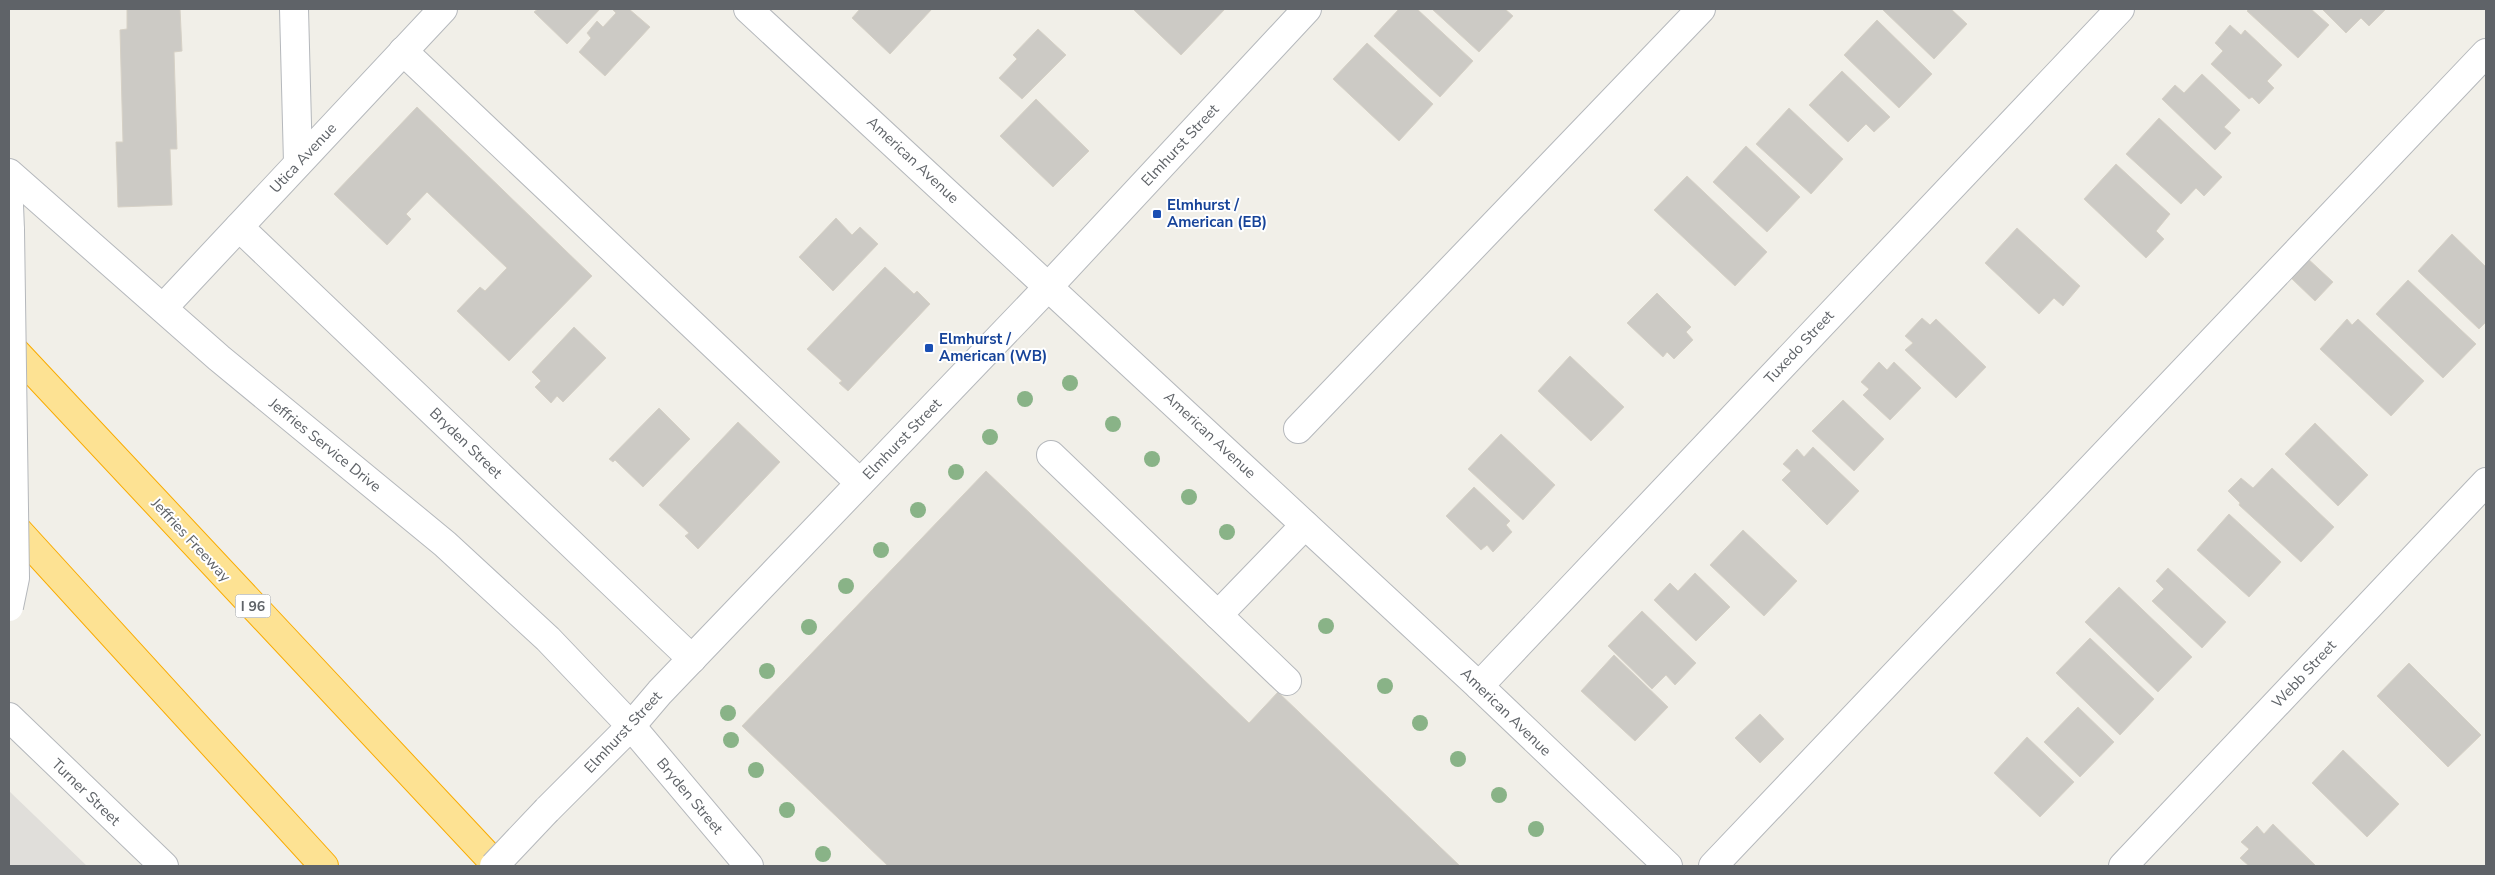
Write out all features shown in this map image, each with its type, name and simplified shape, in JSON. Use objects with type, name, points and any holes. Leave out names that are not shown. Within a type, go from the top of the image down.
[{"type":"highway","name":"Jeffries Freeway","points":[[9,345],[496,866]]},
{"type":"highway","points":[[9,521],[324,866]]},
{"type":"street","points":[[294,9],[298,163]]},
{"type":"street","name":"Utica Avenue","points":[[163,308],[443,9]]},
{"type":"street","name":"American Avenue","points":[[748,9],[1479,686],[1668,866]]},
{"type":"street","name":"Elmhurst Street","points":[[496,866],[547,810],[631,726],[692,659],[1049,286],[1307,9]]},
{"type":"street","points":[[1298,429],[1701,9]]},
{"type":"street","name":"Tuxedo Street","points":[[1479,686],[2120,9]]},
{"type":"street","points":[[403,51],[860,483]]},
{"type":"street","points":[[1713,866],[2486,53]]},
{"type":"street","name":"Jeffries Service Drive","points":[[9,173],[227,364],[445,544],[548,639],[631,726]]},
{"type":"street","points":[[9,607],[15,578],[10,218]]},
{"type":"street","name":"Bryden Street","points":[[239,226],[692,659]]},
{"type":"street","points":[[1051,455],[1287,680]]},
{"type":"street","name":"Webb Street","points":[[2123,866],[2486,482]]},
{"type":"street","points":[[1218,614],[1305,524]]},
{"type":"street","name":"Turner Street","points":[[9,717],[164,866]]},
{"type":"street","name":"Bryden Street","points":[[631,726],[749,866]]},
{"type":"shaded area","points":[[9,791],[87,866],[9,866]]},
{"type":"building","points":[[127,9],[180,9],[182,51],[174,52],[177,149],[170,149],[172,205],[118,207],[116,142],[123,142],[120,30],[127,29]]},
{"type":"building","points":[[538,9],[600,9],[567,44],[534,12]]},
{"type":"building","points":[[612,9],[629,9],[650,27],[605,76],[579,52],[591,38],[587,33],[597,21],[603,27],[616,13]]},
{"type":"building","points":[[860,9],[932,9],[890,54],[852,18]]},
{"type":"building","points":[[1133,9],[1225,9],[1181,55]]},
{"type":"building","points":[[1399,9],[1417,9],[1473,61],[1440,97],[1374,36]]},
{"type":"building","points":[[1432,9],[1505,9],[1513,16],[1479,52]]},
{"type":"building","points":[[1882,9],[1951,9],[1967,24],[1934,59]]},
{"type":"building","points":[[2249,9],[2311,9],[2329,25],[2298,58],[2247,11]]},
{"type":"building","points":[[2322,9],[2385,10],[2369,26],[2361,18],[2346,33]]},
{"type":"building","points":[[1877,20],[1932,74],[1899,108],[1844,55]]},
{"type":"building","points":[[2230,25],[2241,35],[2245,30],[2282,65],[2267,81],[2274,88],[2259,104],[2252,97],[2249,99],[2211,64],[2223,51],[2215,43]]},
{"type":"building","points":[[1038,29],[1066,55],[1022,99],[999,78],[1017,59],[1013,55]]},
{"type":"building","points":[[1367,43],[1433,104],[1399,141],[1333,79]]},
{"type":"building","points":[[1842,71],[1890,117],[1874,132],[1866,124],[1848,142],[1809,105]]},
{"type":"building","points":[[2202,74],[2240,110],[2224,127],[2231,133],[2215,150],[2162,99],[2175,85],[2184,93]]},
{"type":"building","points":[[1036,99],[1089,151],[1053,187],[1000,136]]},
{"type":"building","points":[[417,107],[592,276],[509,361],[457,311],[480,287],[485,291],[507,268],[427,192],[406,214],[411,219],[387,245],[334,194]]},
{"type":"building","points":[[1789,108],[1843,159],[1811,194],[1756,144]]},
{"type":"building","points":[[2159,118],[2222,177],[2204,196],[2196,188],[2181,204],[2126,154]]},
{"type":"building","points":[[1746,146],[1800,197],[1767,232],[1713,182]]},
{"type":"building","points":[[2116,164],[2170,214],[2156,231],[2164,239],[2146,258],[2084,199]]},
{"type":"building","points":[[1687,176],[1767,252],[1735,286],[1654,210]]},
{"type":"building","points":[[836,218],[852,235],[860,227],[878,244],[833,291],[799,257]]},
{"type":"building","points":[[2017,228],[2080,286],[2063,306],[2054,298],[2039,314],[1985,263]]},
{"type":"building","points":[[2452,234],[2486,267],[2486,322],[2479,329],[2418,271]]},
{"type":"building","points":[[2306,257],[2333,282],[2315,301],[2289,276]]},
{"type":"building","points":[[885,267],[914,294],[917,291],[930,304],[848,391],[839,383],[842,381],[807,349]]},
{"type":"building","points":[[2408,280],[2476,344],[2443,378],[2376,314]]},
{"type":"building","points":[[1657,293],[1691,327],[1686,332],[1693,340],[1674,359],[1667,352],[1663,357],[1627,323]]},
{"type":"building","points":[[1922,318],[1930,325],[1936,319],[1986,367],[1956,398],[1905,350],[1913,343],[1905,336]]},
{"type":"building","points":[[2347,319],[2352,325],[2358,319],[2424,381],[2391,416],[2320,349]]},
{"type":"building","points":[[574,327],[606,358],[563,402],[557,396],[551,403],[535,387],[541,381],[532,372]]},
{"type":"building","points":[[1570,356],[1624,407],[1591,441],[1538,391]]},
{"type":"building","points":[[1879,362],[1887,370],[1894,362],[1921,388],[1890,420],[1863,395],[1869,389],[1861,382]]},
{"type":"building","points":[[1843,400],[1884,439],[1854,471],[1812,431]]},
{"type":"building","points":[[659,408],[690,439],[643,487],[615,460],[613,462],[609,459]]},
{"type":"building","points":[[738,422],[780,462],[698,549],[685,536],[689,533],[659,505]]},
{"type":"building","points":[[2315,423],[2368,475],[2338,506],[2285,454]]},
{"type":"building","points":[[1501,434],[1555,485],[1523,520],[1468,469]]},
{"type":"building","points":[[1813,447],[1859,491],[1827,525],[1782,480],[1791,471],[1783,464],[1797,449],[1804,457]]},
{"type":"building","points":[[2272,468],[2334,527],[2301,562],[2239,505],[2240,503],[2228,491],[2241,478],[2253,488]]},
{"type":"building","points":[[986,471],[1249,723],[1278,692],[1460,866],[888,866],[742,726]]},
{"type":"building","points":[[1474,487],[1510,521],[1506,525],[1512,532],[1493,552],[1487,545],[1481,550],[1446,516]]},
{"type":"building","points":[[2229,514],[2281,562],[2249,597],[2197,550]]},
{"type":"building","points":[[1743,530],[1797,581],[1764,616],[1710,565]]},
{"type":"building","points":[[2168,568],[2226,622],[2202,648],[2152,601],[2164,589],[2156,581]]},
{"type":"building","points":[[1695,573],[1730,607],[1696,641],[1654,600],[1670,583],[1678,591]]},
{"type":"building","points":[[2119,587],[2192,657],[2158,692],[2085,622]]},
{"type":"building","points":[[1642,611],[1696,663],[1675,685],[1666,675],[1652,689],[1608,646]]},
{"type":"building","points":[[2090,638],[2154,699],[2120,735],[2056,673]]},
{"type":"building","points":[[1614,655],[1668,707],[1635,741],[1581,691]]},
{"type":"building","points":[[2409,663],[2481,735],[2448,767],[2377,696]]},
{"type":"building","points":[[2078,707],[2114,742],[2080,777],[2044,742]]},
{"type":"building","points":[[1760,714],[1784,739],[1760,763],[1735,738]]},
{"type":"building","points":[[2027,737],[2074,782],[2040,817],[1994,773]]},
{"type":"building","points":[[2343,750],[2399,804],[2367,837],[2312,783]]},
{"type":"building","points":[[2273,824],[2316,866],[2249,866],[2240,858],[2249,849],[2241,842],[2257,826],[2264,834]]},
{"type":"place","name":"Elmhurst / American (EB)","points":[[1157,214]]},
{"type":"place","name":"Elmhurst / American (WB)","points":[[929,348]]}]
